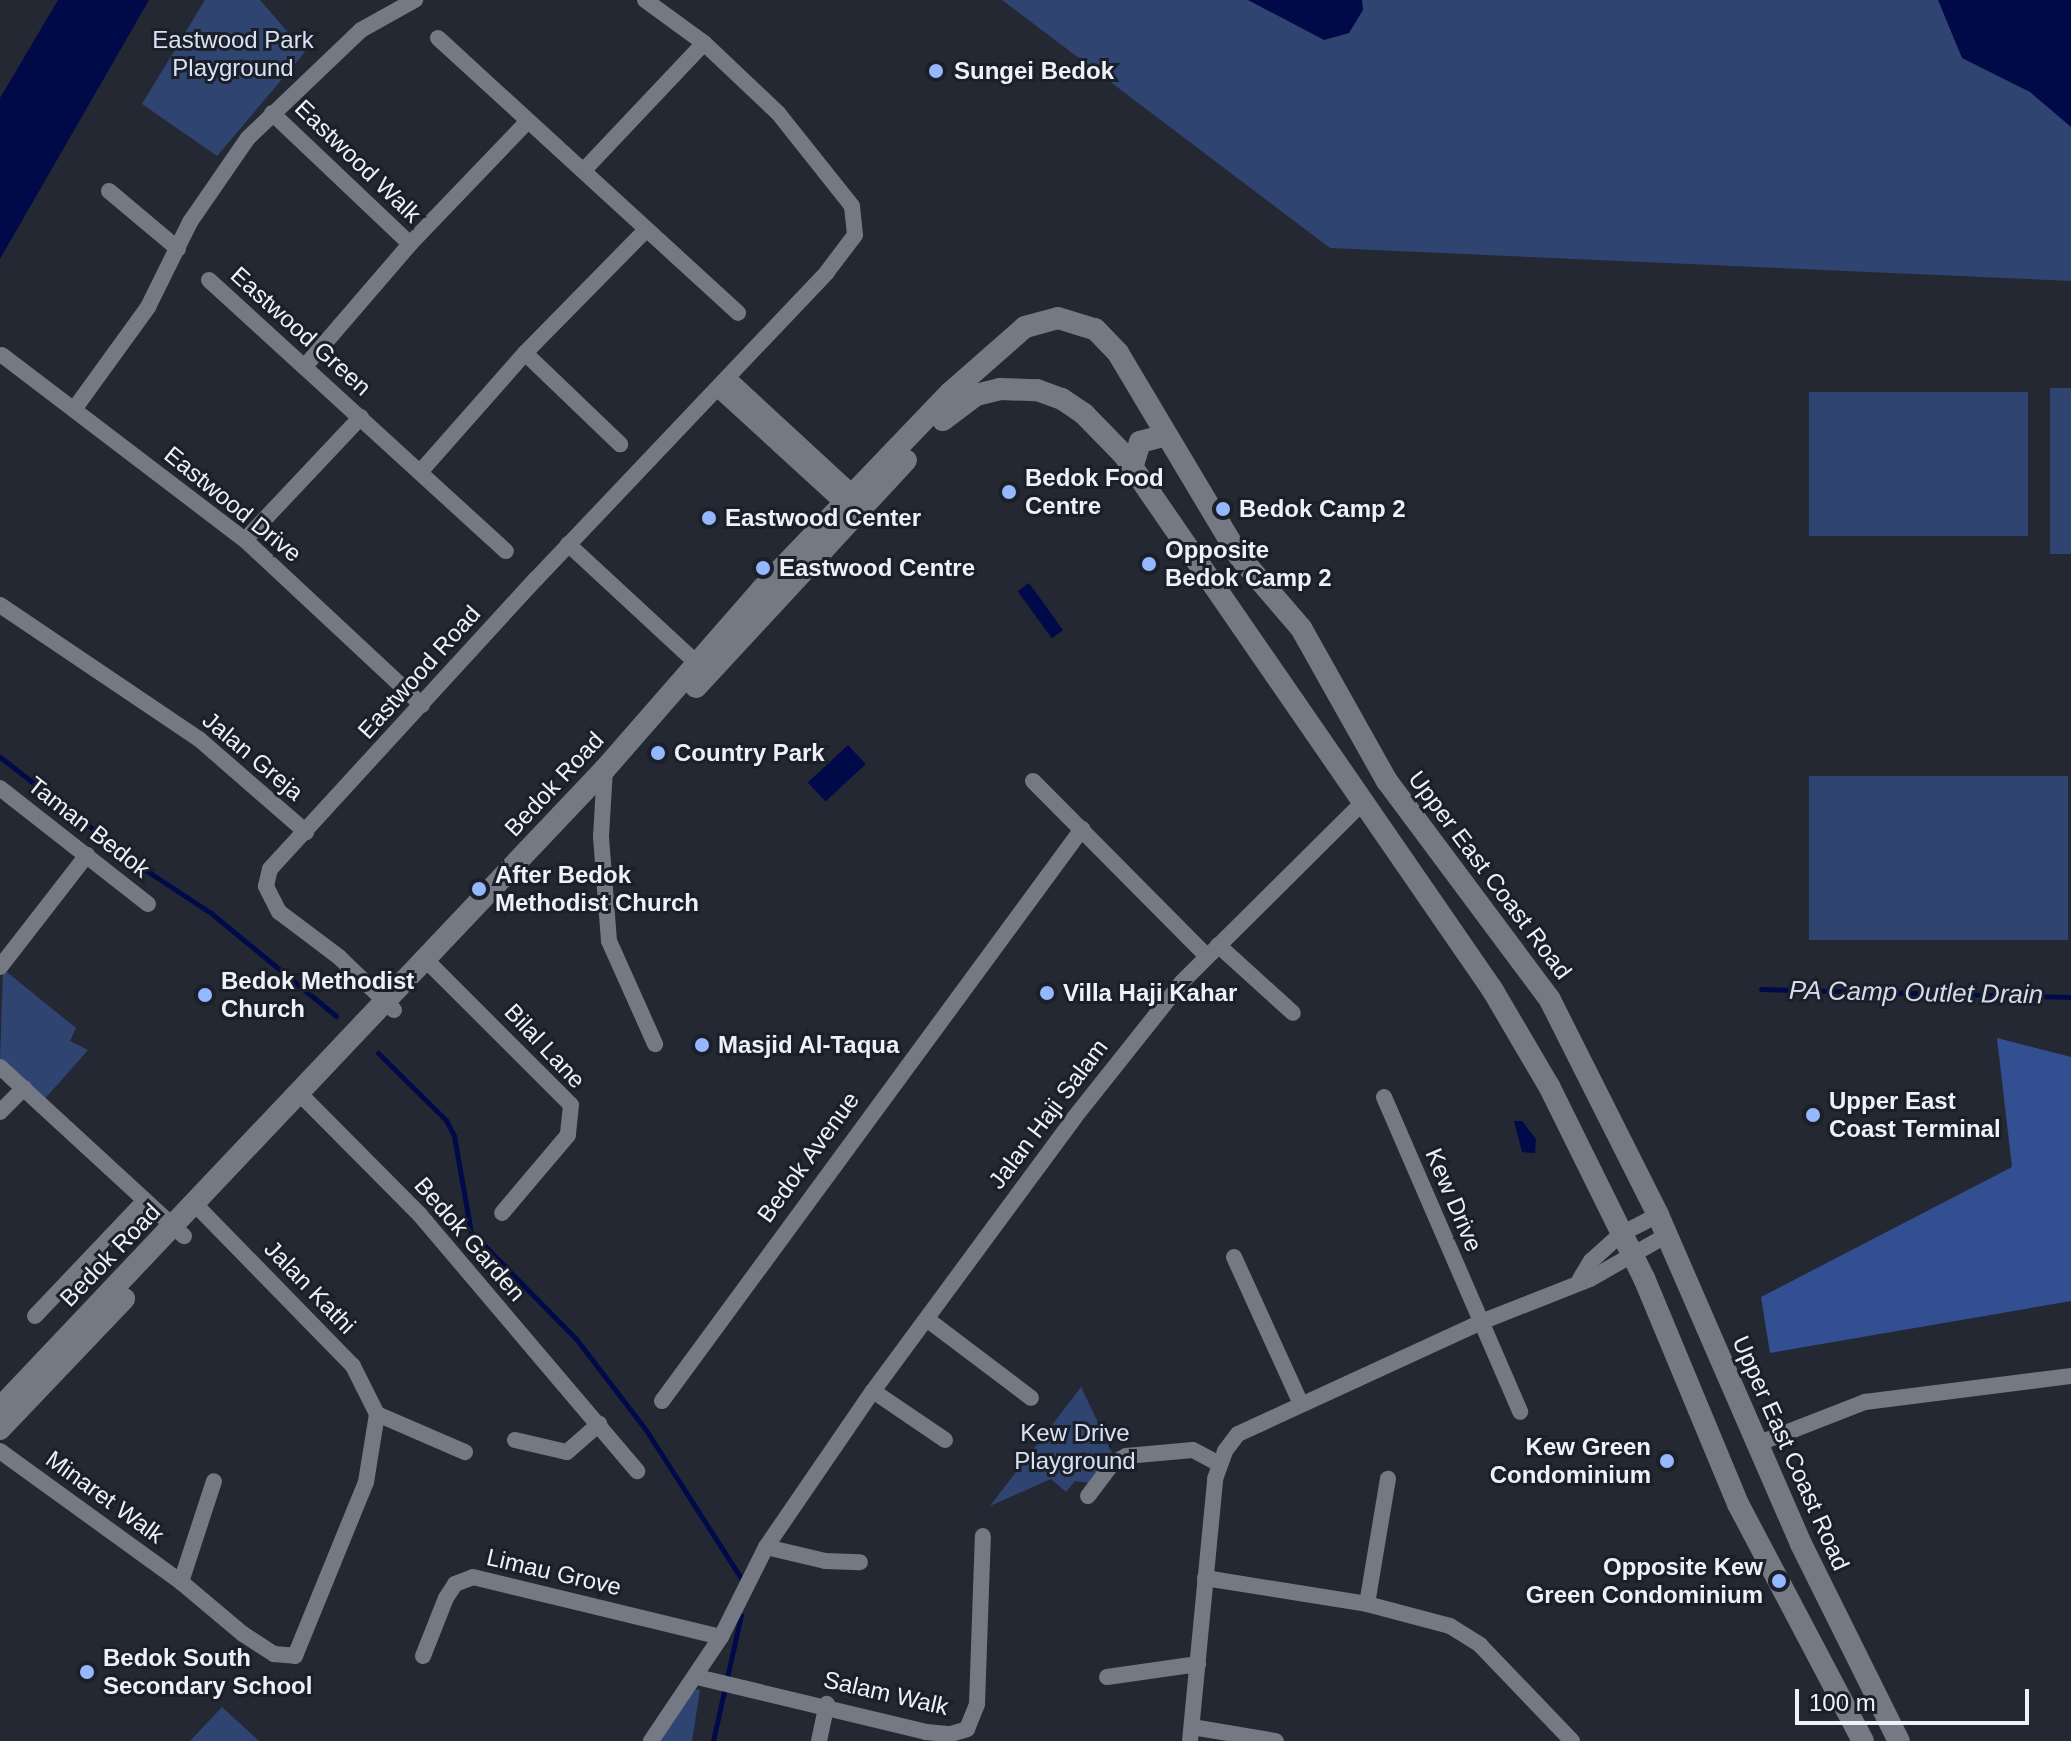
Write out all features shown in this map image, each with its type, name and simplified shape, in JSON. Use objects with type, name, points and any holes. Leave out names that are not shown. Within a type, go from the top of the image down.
[{"type":"main road","name":"Upper East Coast Road","points":[[1058,318],[1095,329],[1108,340],[1239,556],[1301,628],[1387,781],[1550,1000],[1663,1225],[1801,1544],[1899,1741]]},
{"type":"main road","name":"Bedok Road","points":[[0,1429],[5,1405],[48,1384],[199,1208],[604,779],[992,352],[1025,327],[1058,318]]},
{"type":"main road","name":"Bedok Road","points":[[855,504],[956,405],[989,391],[1017,388],[1062,399],[1084,414],[1132,468]]},
{"type":"main road","points":[[1166,435],[1140,442],[1132,468],[1361,804],[1492,989],[1549,1086],[1681,1363],[1722,1472],[1863,1741]]},
{"type":"street","points":[[75,408],[148,307],[211,187],[272,113],[392,4],[415,0]]},
{"type":"street","name":"Eastwood Road","points":[[306,832],[568,544],[842,255],[857,226],[852,206],[787,123],[704,43],[645,0]]},
{"type":"street","points":[[438,38],[527,122],[585,169],[646,230],[738,313]]},
{"type":"street","points":[[585,169],[704,43]]},
{"type":"street","name":"Eastwood Walk","points":[[272,113],[410,244]]},
{"type":"street","name":"Eastwood Walk","points":[[306,365],[410,244],[527,122]]},
{"type":"street","points":[[109,191],[178,249]]},
{"type":"street","points":[[421,471],[525,353],[646,230]]},
{"type":"street","name":"Eastwood Green","points":[[209,280],[306,365],[506,551]]},
{"type":"street","points":[[525,353],[620,444]]},
{"type":"street","name":"Eastwood Drive","points":[[2,355],[245,540],[422,705]]},
{"type":"street","points":[[723,384],[855,504]]},
{"type":"street","name":"Eastwood Green","points":[[245,540],[361,417]]},
{"type":"street","points":[[568,544],[703,668]]},
{"type":"street","name":"Jalan Greja","points":[[0,605],[199,739],[306,832],[270,869],[268,894],[284,917],[339,957],[389,1006]]},
{"type":"street","points":[[604,779],[601,837],[609,941],[655,1044]]},
{"type":"street","points":[[1033,781],[1212,950],[1293,1013]]},
{"type":"street","name":"Taman Bedok","points":[[0,788],[148,904]]},
{"type":"street","name":"Jalan Haji Salam","points":[[651,1741],[697,1677],[721,1637],[766,1547],[873,1391],[1074,1118],[1212,950],[1361,804]]},
{"type":"street","name":"Bedok Avenue","points":[[662,1401],[1082,829]]},
{"type":"street","points":[[0,967],[87,855]]},
{"type":"street","name":"Bilal Lane","points":[[430,964],[571,1105],[568,1135],[502,1213]]},
{"type":"street","points":[[0,1067],[178,1232]]},
{"type":"street","points":[[0,1112],[24,1088]]},
{"type":"street","name":"Bedok Garden","points":[[303,1097],[420,1215],[637,1471]]},
{"type":"street","name":"Kew Drive","points":[[1384,1097],[1520,1412]]},
{"type":"street","points":[[35,1316],[144,1201]]},
{"type":"street","name":"Jalan Kathi","points":[[199,1208],[353,1366],[377,1414]]},
{"type":"street","points":[[1580,1279],[1591,1261],[1621,1234],[1663,1225]]},
{"type":"street","points":[[1276,1741],[1191,1734],[1219,1464],[1238,1434],[1300,1402],[1632,1256],[1663,1225]]},
{"type":"street","points":[[1234,1257],[1300,1402]]},
{"type":"street","points":[[928,1320],[1031,1398]]},
{"type":"street","points":[[1757,1444],[1865,1402],[2071,1376]]},
{"type":"street","points":[[873,1391],[945,1440]]},
{"type":"street","points":[[377,1414],[465,1452]]},
{"type":"street","name":"Minaret Walk","points":[[0,1451],[181,1582],[270,1651],[295,1656],[366,1482],[377,1414]]},
{"type":"street","points":[[515,1440],[567,1452],[599,1424]]},
{"type":"street","points":[[1088,1496],[1113,1463],[1126,1456],[1193,1450],[1219,1464]]},
{"type":"street","points":[[1367,1604],[1388,1479]]},
{"type":"street","name":"Minaret Walk","points":[[181,1582],[214,1481]]},
{"type":"street","name":"Salam Walk","points":[[697,1677],[827,1704],[926,1732],[951,1734],[967,1729],[977,1704],[983,1536]]},
{"type":"street","points":[[766,1547],[825,1561],[860,1562]]},
{"type":"street","name":"Limau Grove","points":[[423,1656],[446,1598],[455,1584],[473,1577],[721,1637]]},
{"type":"street","points":[[1205,1578],[1367,1604],[1431,1619],[1466,1635],[1572,1741]]},
{"type":"street","points":[[1107,1677],[1198,1664]]},
{"type":"street","points":[[819,1741],[827,1704]]},
{"type":"green space","name":"Eastwood Park Playground","points":[[205,0],[260,0],[305,52],[217,156],[142,104]]},
{"type":"green space","points":[[1002,0],[2071,0],[2071,281],[1330,248]]},
{"type":"green space","points":[[2050,388],[2071,388],[2071,554],[2050,554]]},
{"type":"green space","points":[[1809,392],[2028,392],[2028,536],[1809,536]]},
{"type":"green space","points":[[1809,776],[2068,776],[2068,940],[1809,940]]},
{"type":"green space","points":[[3,969],[76,1028],[70,1041],[88,1050],[43,1101],[0,1061]]},
{"type":"green space","name":"Kew Drive Playground","points":[[1081,1387],[1112,1452],[1089,1483],[1075,1481],[1066,1492],[1051,1479],[990,1506]]},
{"type":"green space","points":[[690,1688],[700,1690],[692,1741],[654,1741]]},
{"type":"green space","points":[[222,1707],[259,1741],[190,1741]]},
{"type":"shaded area","points":[[58,0],[149,0],[0,259],[0,98]]},
{"type":"shaded area","points":[[1248,0],[1362,0],[1363,10],[1349,33],[1324,40]]},
{"type":"shaded area","points":[[1938,0],[2071,0],[2071,127],[2030,92],[1962,58]]},
{"type":"shaded area","points":[[1029,583],[1063,630],[1052,638],[1018,591]]},
{"type":"shaded area","points":[[848,745],[866,764],[826,802],[808,783]]},
{"type":"shaded area","points":[[1997,1038],[2071,1057],[2071,1301],[1770,1353],[1761,1297],[2012,1167]]},
{"type":"shaded area","points":[[1514,1121],[1522,1121],[1536,1139],[1535,1153],[1522,1152]]},
{"type":"waterway","points":[[0,757],[147,871],[211,913],[336,1016]]},
{"type":"waterway","name":"PA Camp Outlet Drain","points":[[1761,989],[2071,997]]},
{"type":"waterway","points":[[378,1053],[446,1120],[454,1136],[471,1232],[577,1340],[646,1430],[743,1581]]},
{"type":"waterway","points":[[713,1741],[741,1615]]},
{"type":"place","name":"Sungei Bedok","points":[[936,71]]},
{"type":"place","name":"Bedok Food Centre","points":[[1009,492]]},
{"type":"place","name":"Bedok Camp 2","points":[[1223,509]]},
{"type":"place","name":"Eastwood Center","points":[[709,518]]},
{"type":"place","name":"Opposite Bedok Camp 2","points":[[1149,564]]},
{"type":"place","name":"Eastwood Centre","points":[[763,568]]},
{"type":"place","name":"Country Park","points":[[658,753]]},
{"type":"place","name":"After Bedok Methodist Church","points":[[479,889]]},
{"type":"place","name":"Villa Haji Kahar","points":[[1047,993]]},
{"type":"place","name":"Bedok Methodist Church","points":[[205,995]]},
{"type":"place","name":"Masjid Al-Taqua","points":[[702,1045]]},
{"type":"place","name":"Upper East Coast Terminal","points":[[1813,1115]]},
{"type":"place","name":"Kew Green Condominium","points":[[1667,1461]]},
{"type":"place","name":"Opposite Kew Green Condominium","points":[[1779,1581]]},
{"type":"place","name":"Bedok South Secondary School","points":[[87,1672]]}]
